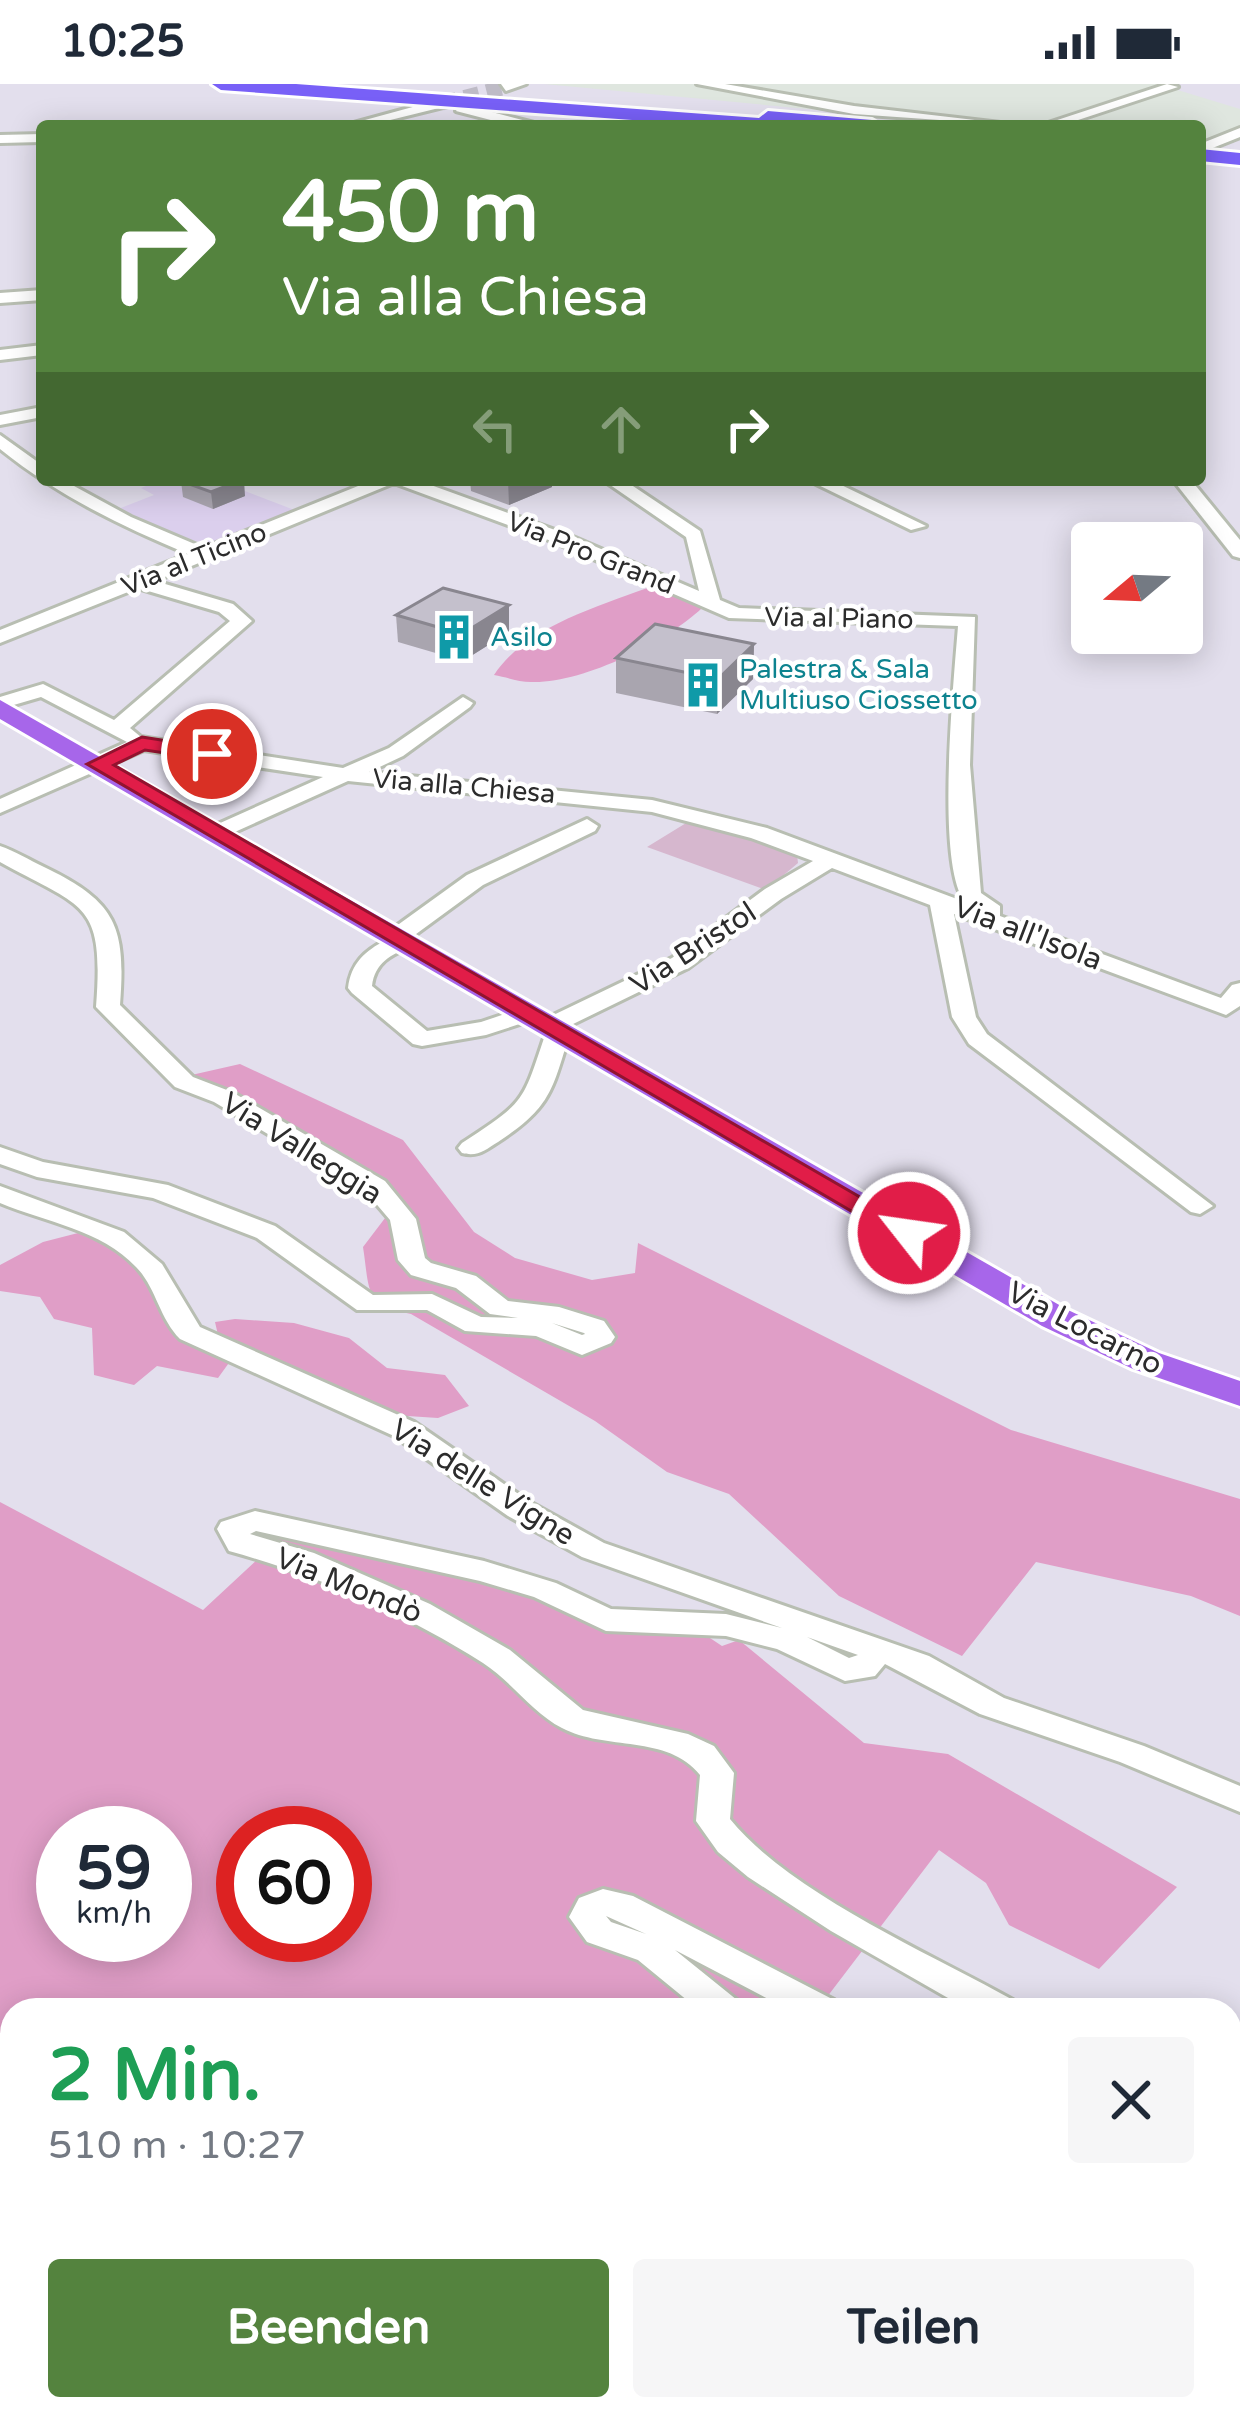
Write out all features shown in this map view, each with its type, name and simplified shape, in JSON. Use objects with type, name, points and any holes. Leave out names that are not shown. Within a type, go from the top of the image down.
[{"type":"highway","points":[[220,84],[712,120]]},
{"type":"highway","points":[[332,84],[797,120]]},
{"type":"highway","points":[[438,93],[796,120]]},
{"type":"main road","name":"Via Locarno","points":[[0,705],[1075,1328],[1146,1361],[1240,1394]]},
{"type":"street","points":[[703,84],[869,112],[954,120]]},
{"type":"street","points":[[1064,120],[1167,86]]},
{"type":"street","points":[[366,120],[438,93]]},
{"type":"street","points":[[461,108],[506,120]]},
{"type":"street","points":[[1206,130],[1236,134]]},
{"type":"street","points":[[1215,159],[1236,134]]},
{"type":"street","points":[[0,139],[36,138]]},
{"type":"street","points":[[0,298],[36,295]]},
{"type":"street","points":[[0,355],[36,351]]},
{"type":"street","points":[[0,420],[36,413]]},
{"type":"street","points":[[0,440],[36,469]]},
{"type":"street","points":[[61,486],[115,517],[203,554]]},
{"type":"street","name":"Via al Ticino","points":[[0,638],[373,486]]},
{"type":"street","name":"Via Pro Grand","points":[[417,486],[712,604]]},
{"type":"street","points":[[621,486],[690,531],[702,558],[712,604]]},
{"type":"street","points":[[830,486],[917,526]]},
{"type":"street","points":[[1187,486],[1240,552]]},
{"type":"street","points":[[649,575],[702,558]]},
{"type":"street","points":[[116,729],[242,621],[226,608],[138,582]]},
{"type":"street","name":"Via al Piano","points":[[712,604],[747,616],[968,621],[959,765],[967,888],[984,907],[1024,926],[1026,934]]},
{"type":"street","points":[[0,705],[43,690],[142,743]]},
{"type":"street","points":[[217,833],[406,746],[463,703]]},
{"type":"street","points":[[165,731],[235,745],[240,758]]},
{"type":"street","points":[[0,806],[142,743]]},
{"type":"street","name":"Via alla Chiesa","points":[[142,743],[350,775],[652,806],[746,829],[830,860]]},
{"type":"street","points":[[400,939],[475,880],[587,826]]},
{"type":"street","name":"Via Valleggia","points":[[0,853],[62,883],[95,908],[112,961],[108,1007],[184,1082],[223,1097],[376,1187],[403,1219],[412,1260],[422,1269],[466,1282],[500,1308],[577,1320],[598,1330],[601,1337],[583,1346],[541,1328],[469,1323],[432,1302],[367,1304],[266,1232],[159,1191],[37,1169],[0,1155]]},
{"type":"street","name":"Via all'Isola","points":[[830,860],[1026,934],[1233,999]]},
{"type":"street","name":"Via Bristol","points":[[400,939],[370,958],[360,974],[360,988],[422,1040],[546,1023],[680,963],[773,894],[830,860]]},
{"type":"street","points":[[940,900],[964,1017],[978,1040],[1201,1206]]},
{"type":"street","points":[[471,1148],[522,1115],[536,1099],[546,1023]]},
{"type":"street","name":"Via delle Vigne","points":[[0,1194],[107,1234],[146,1262],[178,1322],[190,1333],[415,1435],[519,1509],[577,1543],[929,1669],[992,1706],[1132,1754],[1240,1800]]},
{"type":"street","name":"Via Mondò","points":[[879,1651],[864,1668],[845,1670],[787,1640],[726,1625],[606,1620],[545,1590],[464,1566],[255,1521],[236,1526],[231,1533],[240,1544],[303,1560],[453,1630],[499,1658],[573,1720],[676,1742],[702,1754],[717,1773],[712,1821],[733,1849],[773,1878],[979,1998]]},
{"type":"street","points":[[709,1998],[651,1950],[595,1930],[587,1917],[591,1907],[603,1902],[621,1906],[798,1998]]},
{"type":"shaded area","points":[[544,84],[1158,84],[1240,109],[1240,128],[1206,142],[1206,120],[924,120]]},
{"type":"shaded area","points":[[232,486],[297,511],[209,543],[176,538],[113,511],[154,495],[141,488]]},
{"type":"shaded area","points":[[655,585],[702,608],[646,647],[574,676],[526,682],[494,675],[545,630]]},
{"type":"shaded area","points":[[691,820],[739,837],[746,833],[797,855],[798,863],[766,890],[647,847]]},
{"type":"shaded area","points":[[240,1064],[403,1140],[474,1232],[515,1258],[592,1280],[635,1273],[638,1243],[1011,1430],[1240,1499],[1240,1616],[1191,1596],[1036,1562],[962,1656],[839,1596],[729,1494],[667,1472],[595,1421],[411,1314],[377,1300],[369,1285],[363,1247],[398,1201],[187,1076]]},
{"type":"shaded area","points":[[78,1233],[120,1250],[231,1360],[218,1378],[157,1366],[134,1385],[94,1375],[92,1328],[54,1319],[40,1297],[0,1291],[0,1265],[43,1242]]},
{"type":"shaded area","points":[[215,1322],[294,1323],[349,1338],[387,1368],[445,1375],[469,1406],[438,1418],[392,1415],[218,1335]]},
{"type":"shaded area","points":[[0,1502],[203,1610],[274,1544],[249,1538],[246,1529],[538,1596],[604,1628],[698,1630],[722,1646],[739,1640],[864,1743],[948,1754],[1177,1887],[1099,1969],[1009,1925],[986,1883],[939,1850],[829,1998],[0,1998]]},
{"type":"building","points":[[195,486],[226,486],[211,492]]},
{"type":"building","points":[[443,588],[509,605],[462,634],[396,615]]},
{"type":"building","points":[[655,624],[754,644],[718,679],[616,658]]},
{"type":"tunnel","points":[[442,103],[506,87]]},
{"type":"place","name":"Asilo","points":[[454,637]]},
{"type":"place","name":"Palestra & Sala Multiuso Ciossetto","points":[[703,685]]},
{"type":"route","points":[[212,754],[142,743],[98,764],[909,1233]]}]
